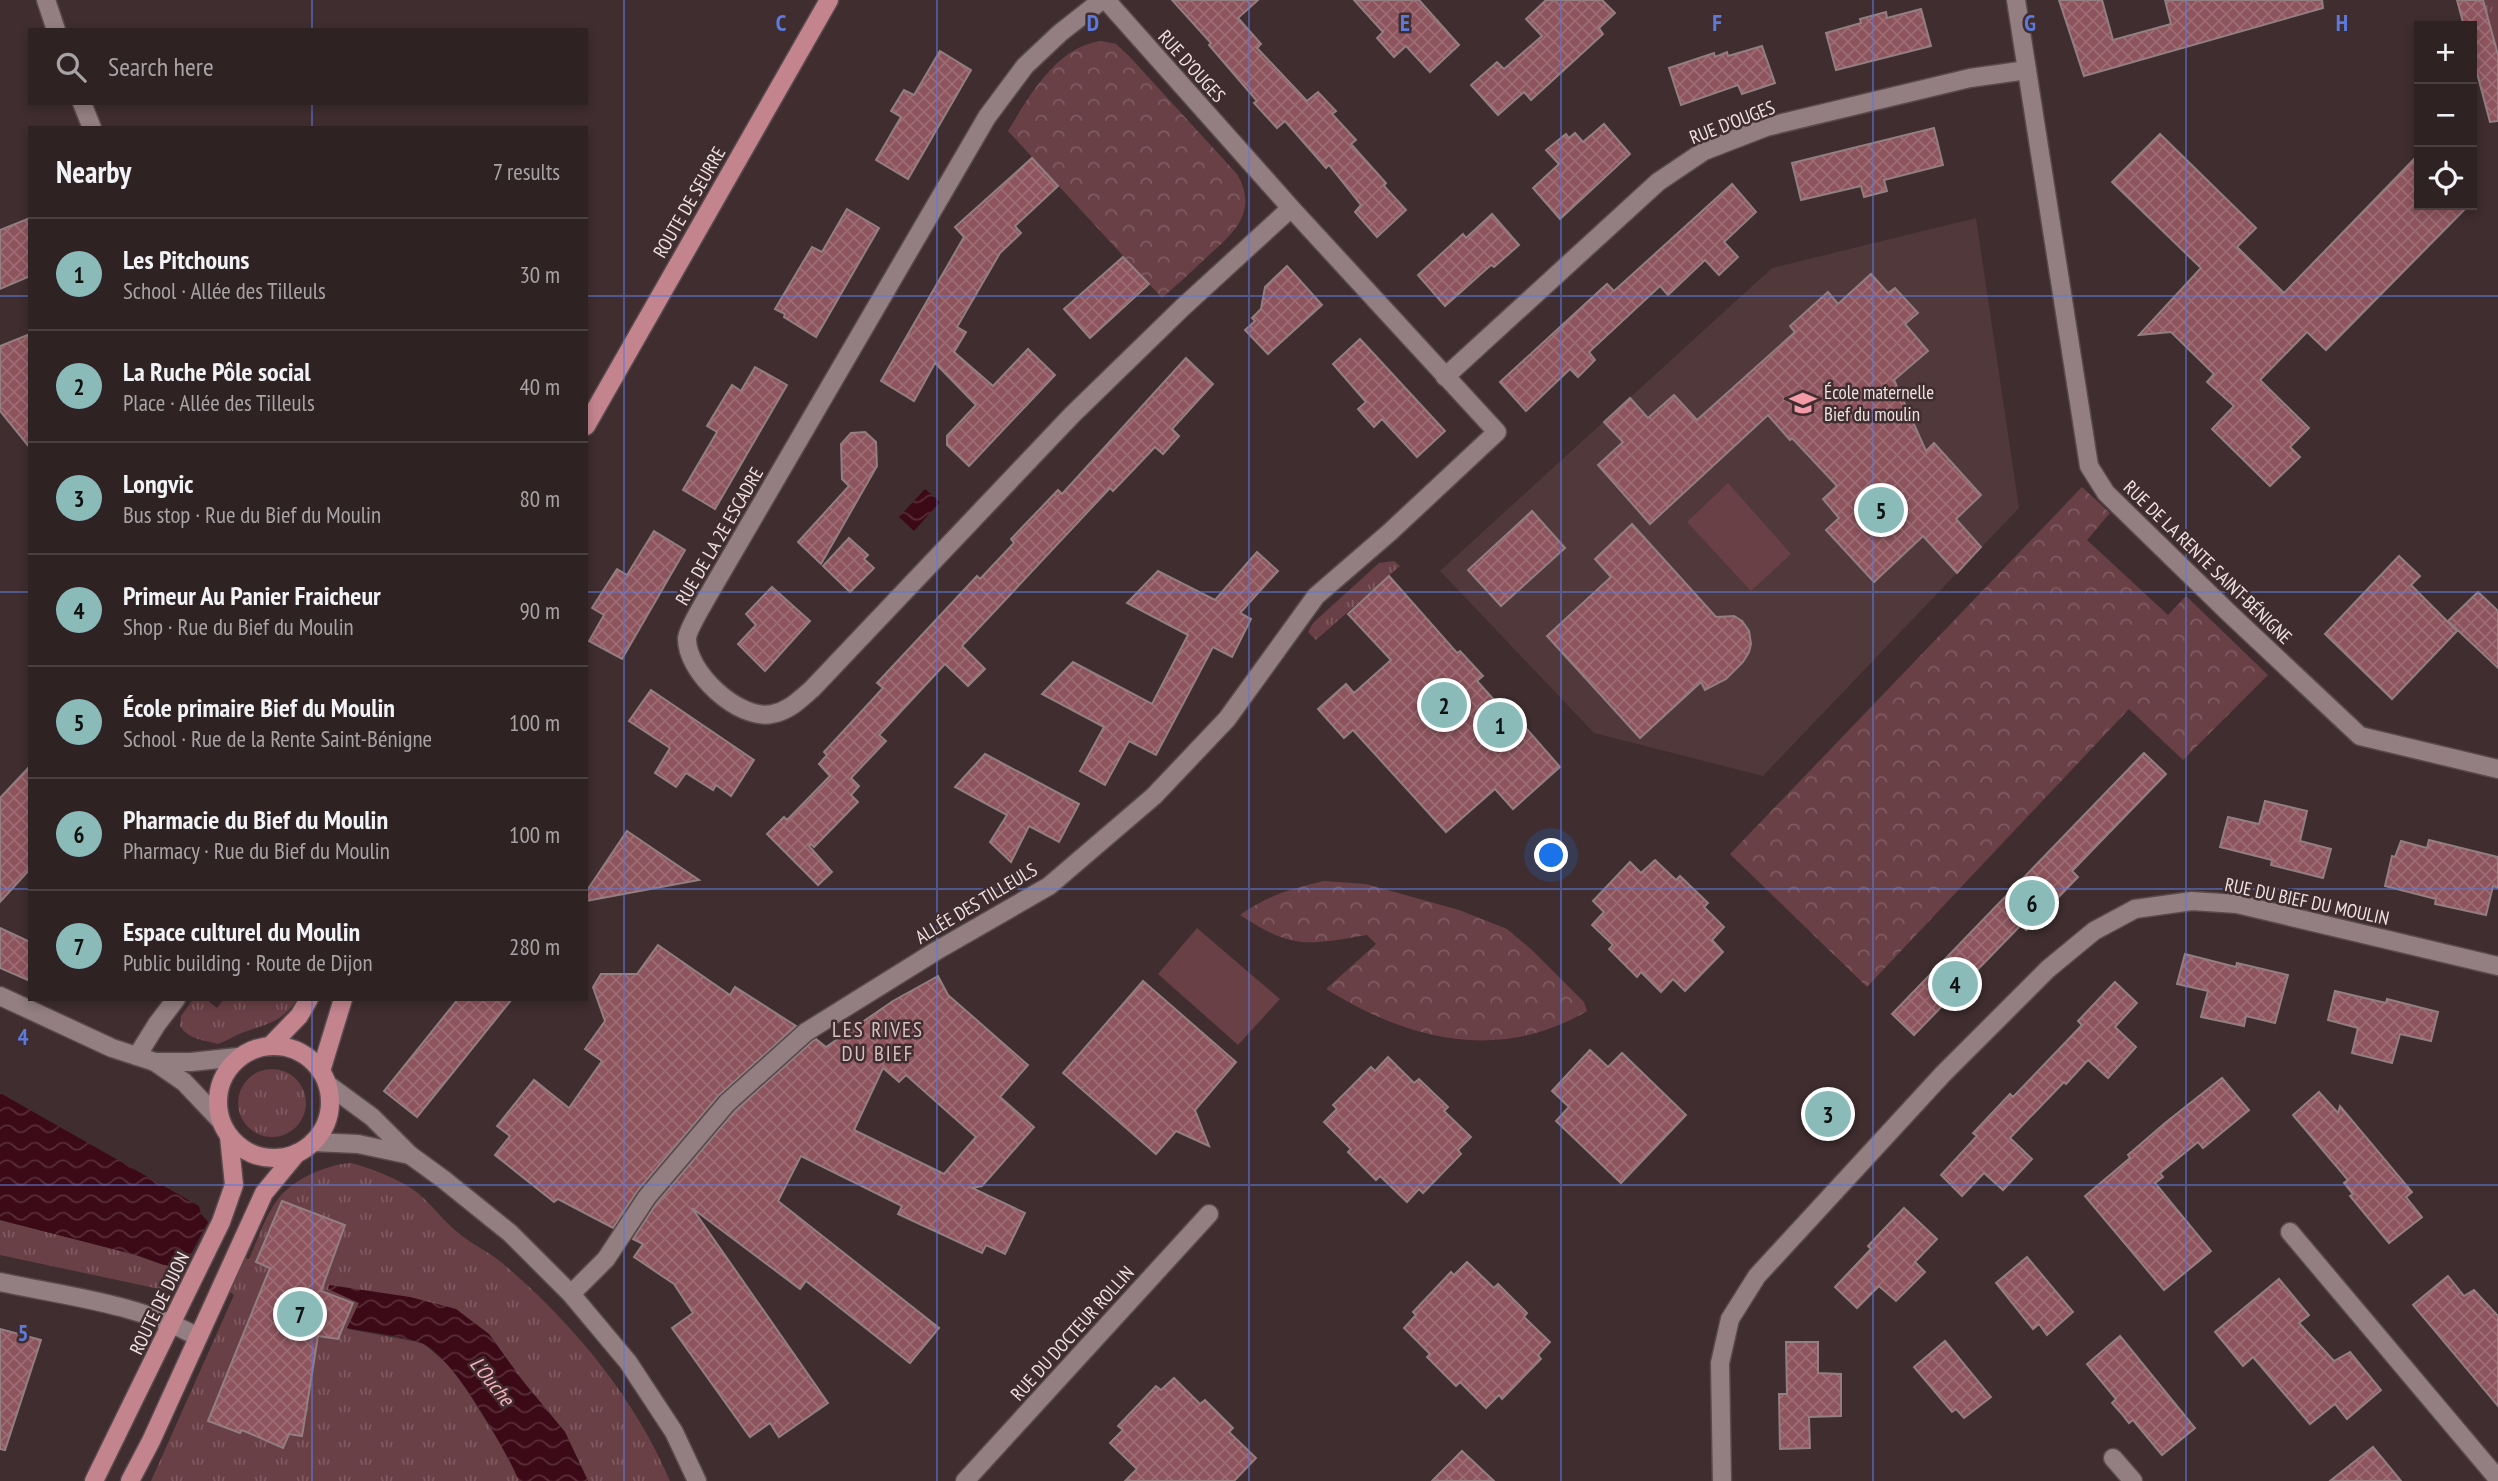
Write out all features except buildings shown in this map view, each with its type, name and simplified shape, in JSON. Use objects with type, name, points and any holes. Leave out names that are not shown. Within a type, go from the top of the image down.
[{"type":"main road","name":"ROUTE DE SEURRE","points":[[588,422],[829,0]]},
{"type":"main road","points":[[270,1046],[299,1016],[308,1001]]},
{"type":"main road","points":[[130,1481],[264,1193],[297,1153],[313,1142],[323,1130],[330,1100],[324,1077],[343,1001]]},
{"type":"main road","points":[[297,1153],[279,1158],[260,1157],[243,1149],[225,1128],[217,1103],[220,1085],[227,1070],[239,1057],[253,1049],[270,1046],[285,1046],[299,1051],[324,1077]]},
{"type":"main road","name":"ROUTE DE DIJON","points":[[94,1481],[221,1222],[234,1185],[225,1128]]},
{"type":"street","points":[[46,0],[55,28]]},
{"type":"street","name":"RUE D'OUGES","points":[[1104,0],[1497,432],[1390,532]]},
{"type":"street","name":"RUE DE LA 2E ESCADRE","points":[[1104,0],[1060,33],[1025,66],[986,117],[706,599],[687,637],[694,668],[717,692],[744,709],[769,715],[790,708],[812,689],[1072,415],[1183,307],[1291,208]]},
{"type":"street","name":"RUE DE LA RENTE SAINT-BÉNIGNE","points":[[2016,0],[2089,466],[2106,492],[2248,632],[2360,736],[2498,769]]},
{"type":"street","name":"RUE D'OUGES","points":[[1445,377],[1658,182],[1704,151],[1766,127],[1970,78],[2027,70]]},
{"type":"street","points":[[83,105],[91,126]]},
{"type":"street","name":"ALLÉE DES TILLEULS","points":[[571,1294],[606,1259],[648,1197],[727,1102],[806,1032],[936,951],[1049,886],[1143,805],[1227,719],[1316,596],[1390,532]]},
{"type":"street","name":"RUE DU BIEF DU MOULIN","points":[[1722,1481],[1720,1363],[1730,1319],[1757,1276],[1943,1074],[2048,969],[2094,931],[2135,909],[2192,901],[2237,904],[2498,966]]},
{"type":"street","points":[[0,996],[112,1048],[155,1062],[184,1082],[225,1128]]},
{"type":"street","points":[[137,1056],[174,1001]]},
{"type":"street","points":[[155,1062],[191,1062],[239,1057]]},
{"type":"street","points":[[324,1077],[372,1117],[410,1155],[510,1233],[571,1294],[628,1362],[674,1432],[697,1481]]},
{"type":"street","points":[[313,1142],[358,1144],[410,1155]]},
{"type":"street","name":"RUE DU DOCTEUR ROLLIN","points":[[965,1481],[1209,1214]]},
{"type":"street","points":[[2290,1232],[2498,1479]]},
{"type":"street","points":[[0,1282],[101,1303],[172,1323],[198,1337]]},
{"type":"street","points":[[2113,1458],[2133,1481]]},
{"type":"shaded area","points":[[1976,218],[2019,508],[1763,776],[1594,733],[1440,571],[1772,268]]},
{"type":"green space","points":[[2483,0],[2498,0],[2498,55]]},
{"type":"green space","points":[[1102,41],[1116,44],[1129,56],[1237,174],[1243,188],[1244,211],[1234,231],[1162,298],[1008,131],[1035,88],[1058,62],[1086,45]]},
{"type":"green space","points":[[1728,483],[1791,554],[1751,591],[1687,522]]},
{"type":"green space","points":[[2082,487],[2110,513],[2087,540],[2168,615],[2186,596],[2268,675],[2183,760],[2129,709],[1867,987],[1730,854]]},
{"type":"green space","points":[[1394,561],[1400,566],[1316,640],[1308,632],[1313,623],[1379,563]]},
{"type":"green space","points":[[1324,881],[1366,884],[1459,910],[1507,929],[1584,1002],[1587,1011],[1554,1027],[1521,1037],[1487,1040],[1454,1039],[1421,1032],[1357,1007],[1326,989],[1376,944],[1367,935],[1301,942],[1274,934],[1240,915],[1280,894]]},
{"type":"green space","points":[[1197,928],[1280,999],[1238,1045],[1158,974]]},
{"type":"green space","points":[[192,1001],[208,1001],[217,1008],[222,1001],[296,1001],[286,1013],[274,1021],[218,1044],[201,1040],[183,1030],[180,1026],[181,1016]]},
{"type":"green space","points":[[272,1069],[285,1072],[296,1079],[303,1090],[306,1103],[303,1116],[296,1127],[285,1134],[272,1137],[259,1134],[248,1127],[241,1116],[238,1103],[241,1090],[248,1079],[259,1072]]},
{"type":"green space","points":[[350,1163],[386,1175],[413,1189],[455,1230],[501,1262],[552,1309],[619,1390],[638,1419],[670,1481],[588,1481],[565,1432],[522,1380],[489,1334],[329,1286],[329,1289],[359,1303],[348,1329],[423,1343],[455,1371],[511,1461],[519,1481],[151,1481],[234,1295],[226,1289],[242,1257],[249,1259],[273,1206],[284,1192],[301,1179],[321,1170]]},
{"type":"green space","points":[[0,1220],[136,1255],[164,1265],[184,1267],[174,1286],[164,1290],[0,1255]]},
{"type":"water","points":[[925,489],[940,502],[914,531],[899,517]]},
{"type":"water","points":[[0,1093],[199,1206],[201,1214],[208,1222],[184,1267],[164,1265],[136,1255],[0,1220]]},
{"type":"water","name":"L'Ouche","points":[[329,1285],[410,1297],[456,1309],[489,1334],[522,1380],[565,1432],[588,1481],[519,1481],[477,1404],[448,1365],[434,1351],[413,1340],[347,1328],[359,1303],[328,1289]]},
{"type":"place","name":"École maternelle Bief du moulin","points":[[1803,403]]},
{"type":"place","name":"École primaire Bief du Moulin","points":[[1881,510]]},
{"type":"place","name":"La Ruche Pôle social","points":[[1444,705]]},
{"type":"place","name":"Les Pitchouns","points":[[1500,725]]},
{"type":"place","name":"Pharmacie du Bief du Moulin","points":[[2032,903]]},
{"type":"place","name":"Primeur Au Panier Fraicheur","points":[[1955,984]]},
{"type":"place","name":"Longvic","points":[[1828,1114]]},
{"type":"place","name":"Espace culturel du Moulin","points":[[300,1314]]},
{"type":"district","name":"LES RIVES DU BIEF","points":[[878,1041]]}]
